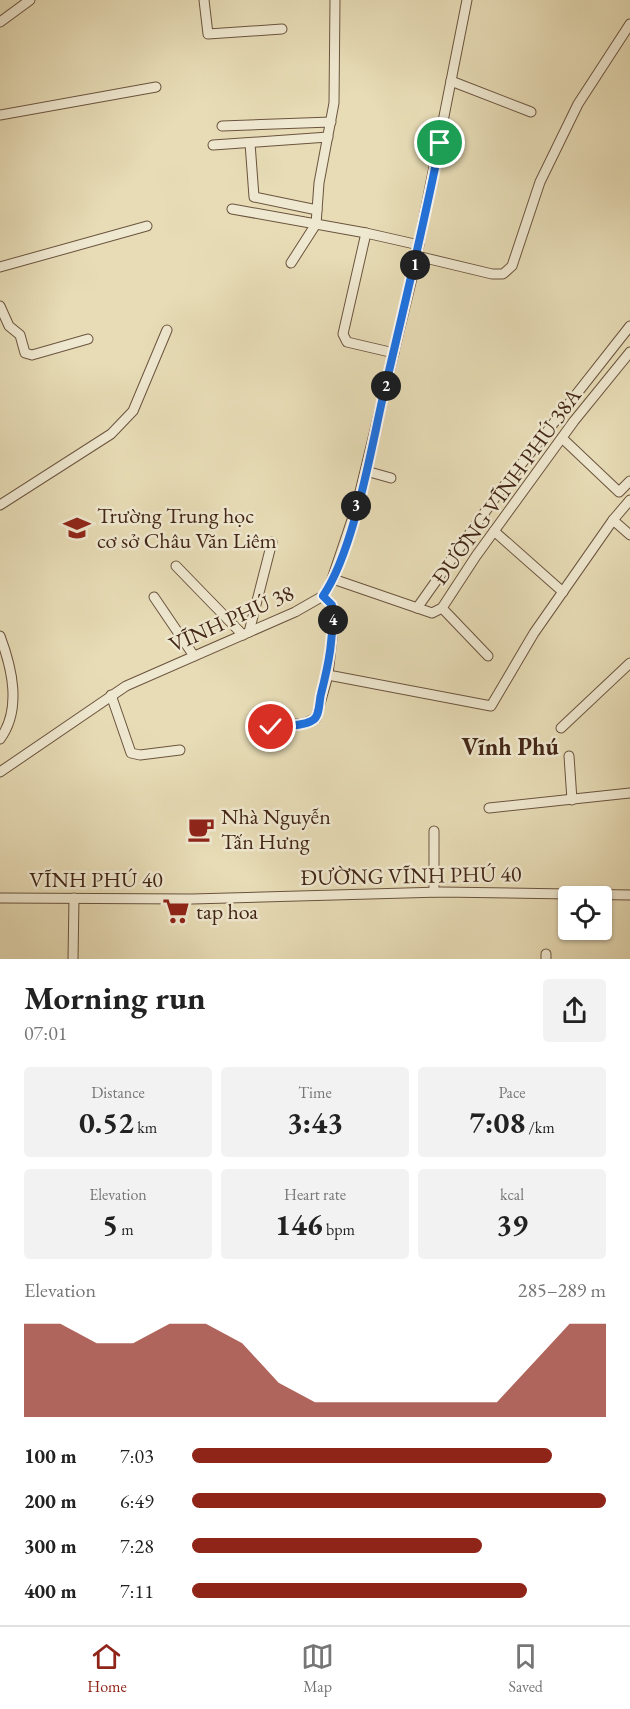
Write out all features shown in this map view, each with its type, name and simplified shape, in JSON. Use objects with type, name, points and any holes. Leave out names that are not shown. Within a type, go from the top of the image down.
[{"type":"street","points":[[0,22],[30,0]]},
{"type":"street","points":[[204,0],[208,34],[282,29]]},
{"type":"street","points":[[291,263],[316,224],[334,103],[335,0]]},
{"type":"street","name":"VĨNH PHÚ 38","points":[[0,772],[111,695],[323,596],[333,579],[366,471],[418,251],[466,0]]},
{"type":"street","points":[[232,209],[366,233],[492,274],[503,274],[512,266],[540,182],[573,114],[630,24]]},
{"type":"street","points":[[451,81],[531,112]]},
{"type":"street","points":[[0,115],[156,87]]},
{"type":"street","points":[[222,126],[330,122]]},
{"type":"street","points":[[213,145],[328,137]]},
{"type":"street","points":[[250,143],[254,197],[317,210]]},
{"type":"street","points":[[0,267],[147,226]]},
{"type":"street","points":[[366,233],[343,334],[347,342],[394,352]]},
{"type":"street","points":[[0,306],[9,326],[20,335],[25,353],[32,355],[88,339]]},
{"type":"street","points":[[417,608],[497,495],[630,326]]},
{"type":"street","points":[[0,505],[96,444],[125,422],[133,411],[167,330]]},
{"type":"street","name":"ĐƯỜNG VĨNH PHÚ 38A","points":[[333,579],[432,613],[442,608],[494,531],[562,438],[630,352]]},
{"type":"street","points":[[562,438],[619,492],[630,481]]},
{"type":"street","points":[[366,471],[391,478]]},
{"type":"street","points":[[327,675],[491,706],[534,633],[613,520],[630,500]]},
{"type":"street","points":[[613,520],[630,535]]},
{"type":"street","points":[[494,531],[563,592]]},
{"type":"street","points":[[176,566],[246,633],[272,542]]},
{"type":"street","points":[[271,727],[305,723],[316,718],[327,675],[333,629],[332,605],[323,596]]},
{"type":"street","points":[[154,597],[194,656]]},
{"type":"street","points":[[442,608],[488,656]]},
{"type":"street","points":[[0,636],[12,675],[13,704],[9,727],[0,739]]},
{"type":"street","points":[[561,728],[630,663]]},
{"type":"street","points":[[111,695],[131,753],[140,755],[180,750]]},
{"type":"street","points":[[569,756],[572,800]]},
{"type":"street","points":[[489,808],[572,800],[628,791]]},
{"type":"street","points":[[434,831],[434,892]]},
{"type":"street","name":"ĐƯỜNG VĨNH PHÚ 40","points":[[192,899],[434,892],[630,895]]},
{"type":"street","name":"VĨNH PHÚ 40","points":[[0,898],[192,899]]},
{"type":"street","points":[[73,959],[74,898]]},
{"type":"place","name":"Trường Trung học cơ sở Châu Văn Liêm","points":[[77,528]]},
{"type":"place","name":"Nhà Nguyễn Tấn Hưng","points":[[201,829]]},
{"type":"place","name":"tap hoa","points":[[176,911]]},
{"type":"district","name":"Vĩnh Phú","points":[[510,747]]},
{"type":"route","points":[[271,727],[313,721],[317,715],[327,675],[333,629],[332,605],[323,596],[330,585],[343,551],[356,508],[412,278],[440,143]]}]
